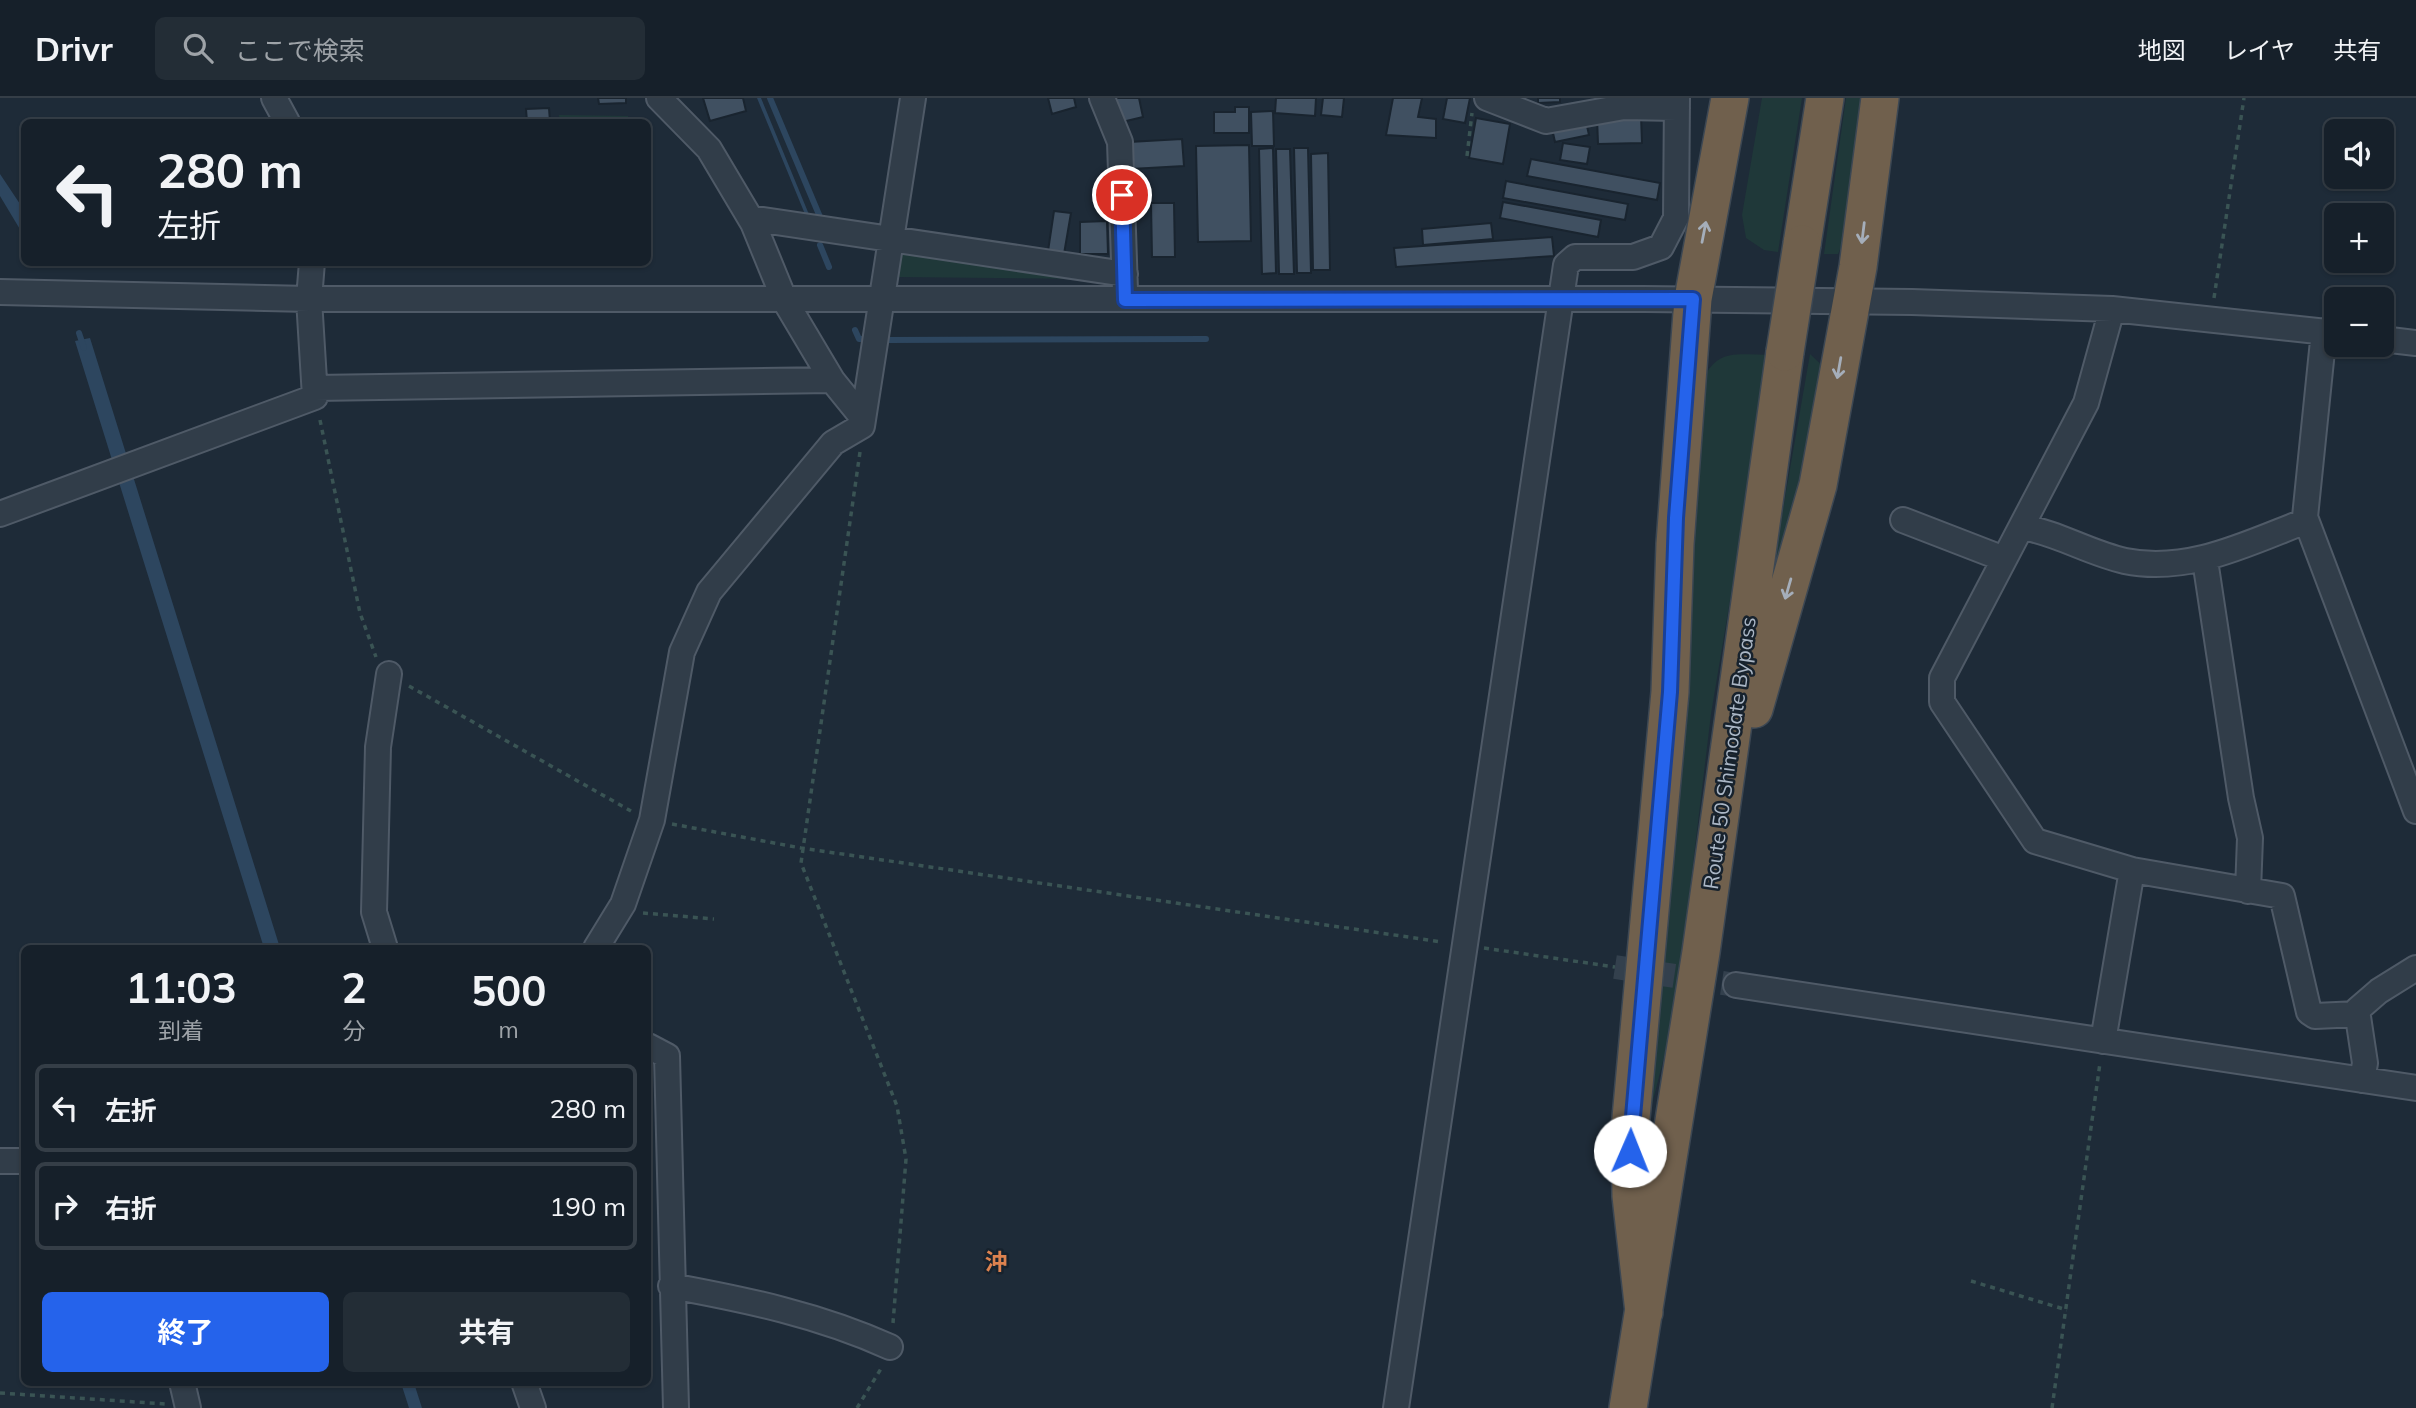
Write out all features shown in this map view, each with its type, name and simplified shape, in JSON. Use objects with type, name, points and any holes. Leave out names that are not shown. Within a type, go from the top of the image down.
[{"type":"highway","points":[[1644,1312],[1632,1196],[1630,1129],[1670,692],[1676,518],[1693,299],[1730,98]]},
{"type":"highway","name":"Route 50 Shimodate Bypass","points":[[1628,1408],[1716,842],[1785,352],[1825,98]]},
{"type":"highway","points":[[1716,842],[1818,485],[1852,301],[1880,98]]},
{"type":"street","points":[[274,98],[285,119]]},
{"type":"street","points":[[659,98],[709,149],[750,218],[785,301],[832,380],[862,421]]},
{"type":"street","points":[[598,945],[620,910],[652,820],[682,652],[709,593],[833,443],[862,421],[914,98]]},
{"type":"street","points":[[1102,98],[1120,142],[1125,300]]},
{"type":"street","points":[[1396,1408],[1566,265],[1575,257],[1633,257],[1661,247],[1676,218],[1677,103],[1624,107],[1546,121],[1480,104]]},
{"type":"street","points":[[750,218],[1125,274]]},
{"type":"street","points":[[312,266],[309,299],[315,392]]},
{"type":"street","points":[[0,292],[309,299],[1852,301],[2112,309],[2324,331]]},
{"type":"street","points":[[2112,309],[2086,403],[1942,678],[1942,702],[2035,841],[2132,870],[2281,896],[2309,1012],[2315,1016],[2358,1014]]},
{"type":"street","points":[[2394,340],[2416,343]]},
{"type":"street","points":[[2327,357],[2306,521],[2416,811]]},
{"type":"street","points":[[0,514],[315,392],[832,380]]},
{"type":"street","points":[[1903,520],[2004,559]]},
{"type":"street","points":[[2022,527],[2046,531],[2126,561],[2165,564],[2205,560],[2306,521]]},
{"type":"street","points":[[2205,560],[2241,798],[2250,838],[2248,891]]},
{"type":"street","points":[[384,945],[374,912],[375,823],[378,747],[389,674]]},
{"type":"street","points":[[2103,1041],[2132,870]]},
{"type":"street","points":[[2362,1080],[2365,1063],[2357,1010],[2379,991],[2416,968]]},
{"type":"street","points":[[1735,985],[2416,1088]]},
{"type":"street","points":[[651,1048],[667,1056],[676,1408]]},
{"type":"street","points":[[0,1161],[21,1161]]},
{"type":"street","points":[[671,1286],[760,1302],[838,1324],[890,1347]]},
{"type":"street","points":[[525,1386],[533,1408]]},
{"type":"path","points":[[2212,318],[2244,98]]},
{"type":"path","points":[[1467,156],[1480,104]]},
{"type":"path","points":[[315,392],[360,613],[380,668],[612,803],[652,820],[801,848],[1615,967]]},
{"type":"path","points":[[857,1408],[889,1357],[906,1159],[897,1106],[801,863],[801,848],[862,421]]},
{"type":"path","points":[[620,910],[714,919]]},
{"type":"path","points":[[2052,1408],[2103,1041]]},
{"type":"path","points":[[1971,1281],[2067,1310]]},
{"type":"path","points":[[0,1393],[186,1398]]},
{"type":"green space","points":[[1762,98],[1802,98],[1778,252],[1764,250],[1746,238],[1742,215]]},
{"type":"green space","points":[[1846,98],[1871,98],[1847,235],[1838,254],[1824,254]]},
{"type":"green space","points":[[559,115],[628,116],[628,119],[560,119]]},
{"type":"green space","points":[[902,249],[1107,279],[898,277]]},
{"type":"green space","points":[[1738,354],[1771,355],[1711,714],[1675,1014],[1649,1116],[1701,384],[1713,364],[1721,359]]},
{"type":"green space","points":[[1810,354],[1827,370],[1826,397],[1758,653]]},
{"type":"water","points":[[757,98],[761,98],[810,217],[807,219]]},
{"type":"water","points":[[0,174],[21,206],[21,231],[0,196]]},
{"type":"water","points":[[90,338],[279,945],[263,945],[75,341]]},
{"type":"water","points":[[402,1386],[415,1386],[422,1408],[409,1408]]},
{"type":"building","points":[[598,98],[626,98],[626,103],[599,104]]},
{"type":"building","points":[[703,98],[743,98],[746,111],[710,121]]},
{"type":"building","points":[[1048,98],[1074,98],[1076,107],[1052,114]]},
{"type":"building","points":[[1116,98],[1139,98],[1143,117],[1122,122]]},
{"type":"building","points":[[1276,98],[1316,98],[1315,116],[1275,113]]},
{"type":"building","points":[[1323,98],[1344,98],[1342,117],[1321,115]]},
{"type":"building","points":[[1393,98],[1422,98],[1418,117],[1436,119],[1436,138],[1386,135]]},
{"type":"building","points":[[1447,98],[1470,98],[1465,123],[1443,119]]},
{"type":"building","points":[[1538,98],[1560,98],[1560,102],[1538,103]]},
{"type":"building","points":[[1235,107],[1249,107],[1249,133],[1214,133],[1214,112],[1235,112]]},
{"type":"building","points":[[549,108],[550,119],[527,119],[526,109]]},
{"type":"building","points":[[1273,111],[1274,146],[1252,146],[1251,112]]},
{"type":"building","points":[[1641,115],[1642,143],[1598,144],[1597,117]]},
{"type":"building","points":[[1585,117],[1589,135],[1555,142],[1551,124]]},
{"type":"building","points":[[1476,118],[1510,124],[1503,164],[1469,158]]},
{"type":"building","points":[[1182,139],[1184,166],[1131,169],[1129,142]]},
{"type":"building","points":[[1563,143],[1590,147],[1587,164],[1560,160]]},
{"type":"building","points":[[1249,145],[1251,241],[1198,242],[1196,146]]},
{"type":"building","points":[[1273,148],[1276,273],[1262,274],[1259,149]]},
{"type":"building","points":[[1294,148],[1308,148],[1311,273],[1297,273]]},
{"type":"building","points":[[1276,149],[1290,149],[1294,274],[1279,274]]},
{"type":"building","points":[[1328,153],[1330,270],[1313,270],[1311,154]]},
{"type":"building","points":[[1531,159],[1660,183],[1657,200],[1527,176]]},
{"type":"building","points":[[1506,181],[1628,204],[1625,220],[1503,198]]},
{"type":"building","points":[[1503,202],[1601,220],[1598,237],[1500,218]]},
{"type":"building","points":[[1151,203],[1174,203],[1175,257],[1152,257]]},
{"type":"building","points":[[1054,211],[1071,213],[1064,254],[1048,251]]},
{"type":"building","points":[[1107,221],[1108,254],[1080,254],[1080,222]]},
{"type":"building","points":[[1491,223],[1493,239],[1423,245],[1422,229]]},
{"type":"building","points":[[1552,237],[1554,256],[1396,267],[1394,248]]},
{"type":"waterway","points":[[770,98],[820,217]]},
{"type":"waterway","points":[[820,245],[829,267]]},
{"type":"waterway","points":[[855,330],[859,339],[868,339]]},
{"type":"waterway","points":[[79,333],[84,348]]},
{"type":"waterway","points":[[888,340],[1206,339]]},
{"type":"tunnel","points":[[1615,967],[1736,985]]},
{"type":"district","name":"沖","points":[[996,1261]]},
{"type":"route","points":[[1122,195],[1125,300],[1693,299],[1676,518],[1670,692],[1630,1151]]}]
